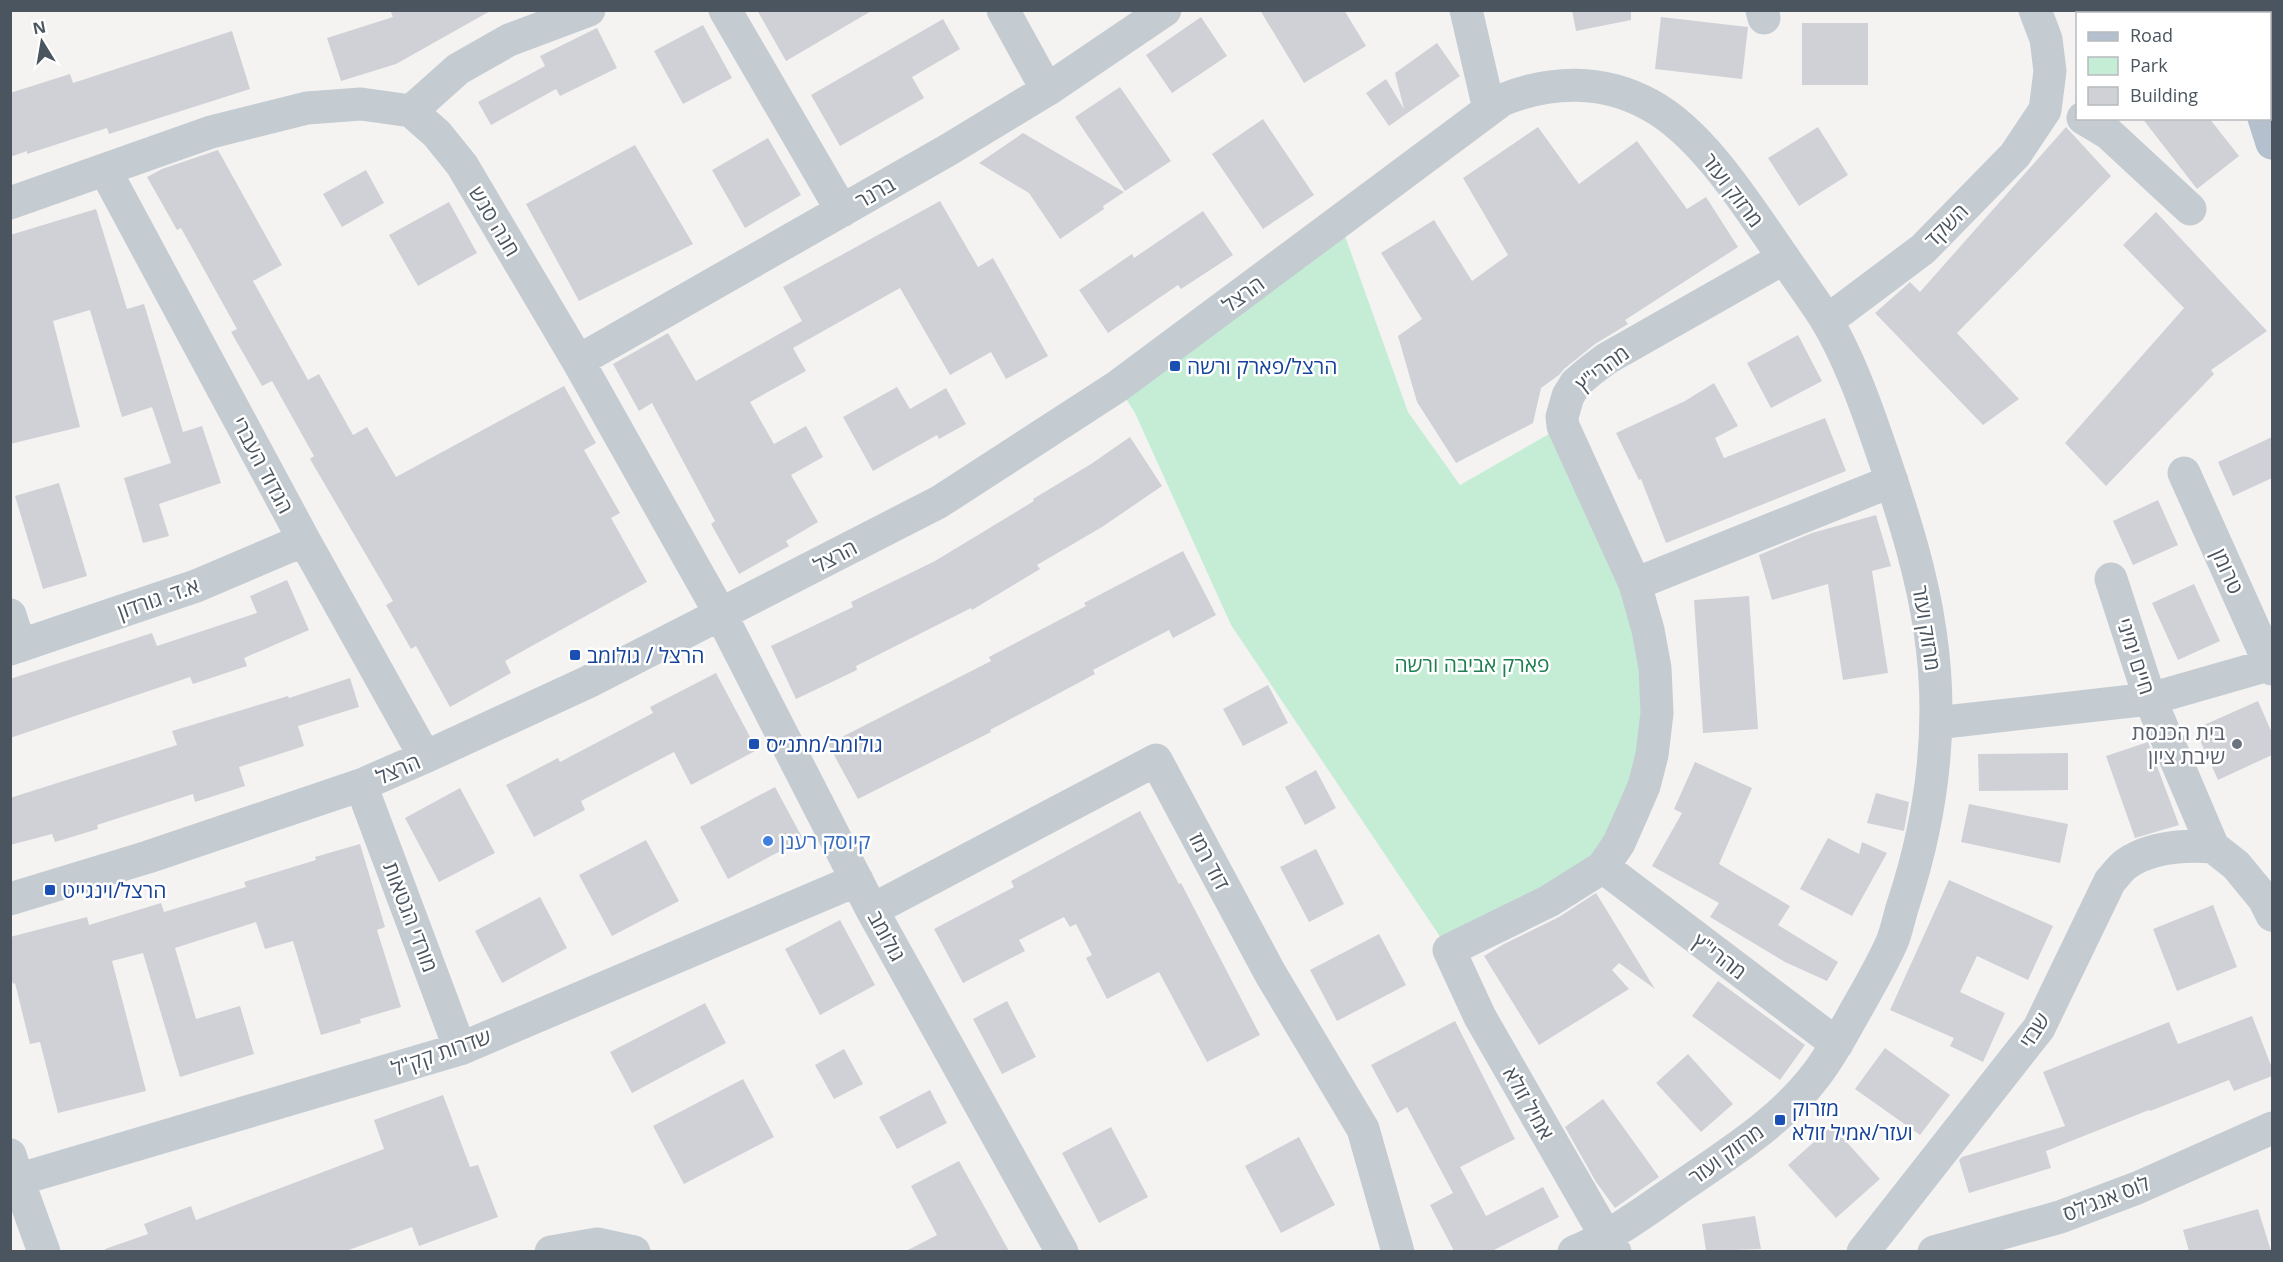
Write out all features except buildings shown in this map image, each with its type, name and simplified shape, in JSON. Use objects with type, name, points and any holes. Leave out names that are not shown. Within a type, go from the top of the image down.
[{"type":"main road","points":[[2265,120],[2272,143]]},
{"type":"street","points":[[10,203],[212,132],[308,108],[361,104],[411,111],[458,69],[509,40],[589,10]]},
{"type":"street","points":[[725,10],[842,211]]},
{"type":"street","points":[[1003,10],[1047,90]]},
{"type":"street","name":"ברנר","points":[[578,362],[948,150],[1047,90],[1165,10]]},
{"type":"street","points":[[1466,10],[1489,109]]},
{"type":"street","points":[[2035,10],[2046,39],[2049,70],[2045,110],[2076,115]]},
{"type":"street","name":"מרזוק ועזר","points":[[1489,109],[1518,93],[1566,85],[1613,89],[1651,105],[1683,129],[1715,162],[1827,321],[1863,401],[1892,481],[1917,564],[1930,630],[1936,692],[1931,787],[1913,877],[1893,939],[1837,1044],[1814,1077],[1771,1121],[1611,1245],[1574,1251]]},
{"type":"street","name":"הרצל","points":[[10,899],[148,857],[361,784],[425,757],[529,711],[939,502],[1119,386],[1489,109]]},
{"type":"street","name":"השקד","points":[[1827,321],[1923,249],[2015,155],[2045,110]]},
{"type":"street","name":"חנה סנש","points":[[411,111],[437,134],[462,165],[578,362],[721,615]]},
{"type":"street","points":[[2086,120],[2108,133],[2190,209]]},
{"type":"street","name":"הגדוד העברי","points":[[105,170],[304,540],[425,757]]},
{"type":"street","name":"מהרי\"ץ","points":[[1449,950],[1549,901],[1603,867],[1619,843],[1644,786],[1652,755],[1657,713],[1655,668],[1648,630],[1635,584],[1563,426],[1562,417],[1568,396],[1576,383],[1606,359],[1784,258]]},
{"type":"street","name":"טרומן","points":[[2184,473],[2272,666]]},
{"type":"street","points":[[1635,584],[1892,481]]},
{"type":"street","name":"א.ד. גורדון","points":[[15,647],[196,586],[304,540]]},
{"type":"street","name":"חיים ימיני","points":[[2111,579],[2150,699],[2213,847],[2236,866],[2264,899],[2272,915]]},
{"type":"street","points":[[10,615],[15,647]]},
{"type":"street","name":"גולומב","points":[[721,615],[872,910],[1062,1251]]},
{"type":"street","points":[[1936,723],[2150,699],[2272,666]]},
{"type":"street","name":"דוד רמז","points":[[872,910],[1156,760],[1270,973],[1363,1129],[1398,1251]]},
{"type":"street","name":"מורדי הגטאות","points":[[361,784],[460,1049]]},
{"type":"street","name":"שבזי","points":[[1863,1251],[2039,1028],[2110,881],[2126,864],[2145,855],[2164,849],[2191,845],[2213,847]]},
{"type":"street","name":"מהרי\"ץ","points":[[1603,867],[1837,1044]]},
{"type":"street","name":"שדרות קק\"ל","points":[[13,1172],[460,1049],[856,880]]},
{"type":"street","name":"אמיל זולא","points":[[1449,950],[1480,1017],[1611,1245]]},
{"type":"street","name":"לוס אנג'לס","points":[[1934,1251],[2060,1217],[2148,1183],[2272,1128]]},
{"type":"street","points":[[13,1172],[44,1251]]},
{"type":"street","points":[[552,1251],[597,1244],[634,1251]]},
{"type":"green space","name":"פארק אביבה ורשה","points":[[1340,222],[1408,412],[1460,485],[1563,426],[1655,668],[1619,843],[1449,950],[1231,625],[1135,413],[1118,386]]},
{"type":"place","name":"הרצל/פארק ורשה","points":[[1175,366]]},
{"type":"place","name":"הרצל / גולומב","points":[[575,655]]},
{"type":"place","name":"גולומב/מתנ״ס","points":[[754,744]]},
{"type":"place","name":"בית הכנסת שיבת ציון","points":[[2237,744]]},
{"type":"place","name":"קיוסק רענן","points":[[768,841]]},
{"type":"place","name":"הרצל/וינגייט","points":[[50,890]]},
{"type":"place","name":"מזרוק ועזר/אמיל זולא","points":[[1780,1120]]}]
